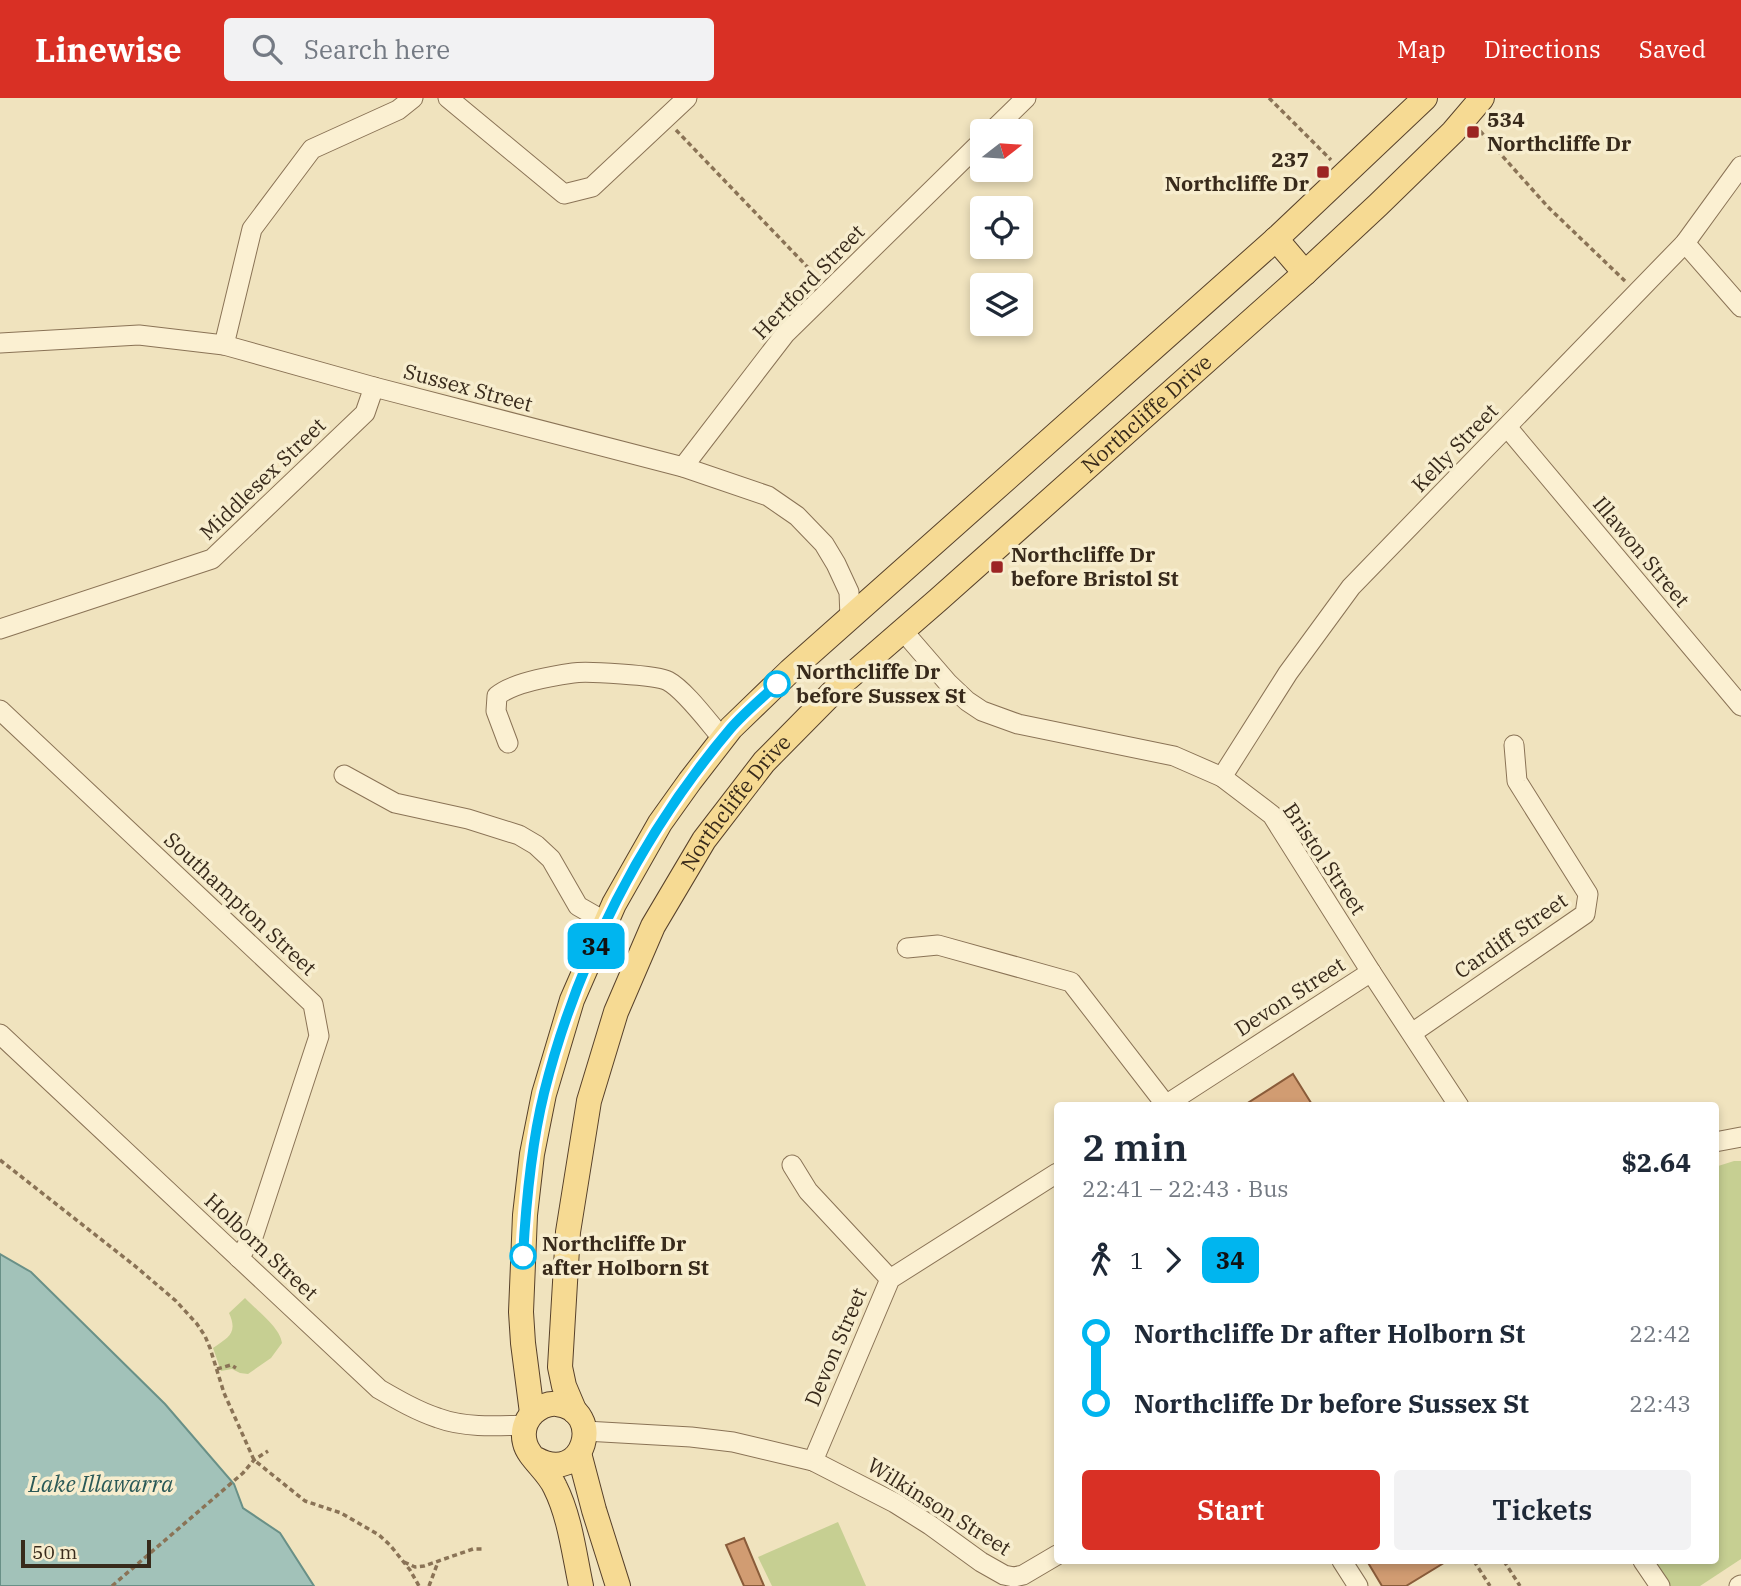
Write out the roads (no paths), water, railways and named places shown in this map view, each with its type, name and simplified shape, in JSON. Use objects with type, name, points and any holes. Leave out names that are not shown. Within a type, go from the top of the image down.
[{"type":"main road","points":[[581,1586],[562,1501],[551,1478],[526,1448],[524,1433],[529,1419],[521,1312],[525,1215],[532,1154],[544,1094],[572,1000],[614,904],[660,823],[731,728],[850,618],[1276,239],[1425,98]]},
{"type":"main road","name":"Northcliffe Drive","points":[[618,1586],[594,1510],[580,1432],[560,1367],[568,1232],[589,1101],[616,1012],[653,926],[704,839],[764,762],[839,686],[1305,273],[1454,132],[1474,107]]},
{"type":"main road","points":[[1276,239],[1305,273]]},
{"type":"main road","points":[[529,1419],[542,1406],[565,1406],[580,1432],[573,1460],[554,1466],[536,1459]]},
{"type":"street","points":[[224,345],[252,229],[312,149],[398,110],[413,98]]},
{"type":"street","points":[[448,98],[564,194],[592,187],[687,98]]},
{"type":"street","points":[[1004,119],[1026,98]]},
{"type":"street","name":"Hertford Street","points":[[682,467],[785,334],[970,154]]},
{"type":"street","name":"Kelly Street","points":[[1222,777],[1288,673],[1351,587],[1685,243],[1741,166]]},
{"type":"street","points":[[1685,243],[1741,307]]},
{"type":"street","name":"Sussex Street","points":[[0,343],[139,335],[224,345],[682,467],[768,496],[797,516],[824,544],[836,564],[849,592],[850,618]]},
{"type":"street","name":"Middlesex Street","points":[[0,629],[212,559],[365,413],[374,387]]},
{"type":"street","name":"Illawon Street","points":[[1507,427],[1741,706]]},
{"type":"street","name":"Bristol Street","points":[[903,631],[948,682],[967,701],[982,711],[1018,724],[1174,756],[1222,777],[1272,816],[1370,972],[1456,1102]]},
{"type":"street","points":[[508,743],[496,711],[497,696],[503,691],[528,683],[575,672],[665,679],[676,686],[723,739]]},
{"type":"street","name":"Southampton Street","points":[[0,710],[313,1004],[319,1036],[254,1234],[239,1258]]},
{"type":"street","name":"Cardiff Street","points":[[1412,1033],[1585,914],[1588,894],[1517,781],[1514,745]]},
{"type":"street","points":[[344,775],[395,803],[467,818],[519,835],[536,845],[551,859],[578,906],[606,922]]},
{"type":"street","points":[[907,948],[938,945],[1071,982],[1163,1102]]},
{"type":"street","name":"Devon Street","points":[[1170,1102],[1370,972]]},
{"type":"street","name":"Holborn Street","points":[[0,1034],[379,1389],[440,1419],[483,1426],[529,1419]]},
{"type":"street","points":[[1719,1141],[1741,1137]]},
{"type":"street","points":[[792,1166],[808,1191],[890,1279]]},
{"type":"street","name":"Devon Street","points":[[813,1461],[890,1279],[1054,1175]]},
{"type":"street","name":"Wilkinson Street","points":[[580,1432],[691,1437],[733,1442],[813,1461],[895,1503],[993,1570],[1023,1581]]},
{"type":"street","points":[[1023,1581],[1054,1557]]},
{"type":"street","points":[[1344,1564],[1358,1586]]},
{"type":"street","points":[[1645,1564],[1660,1586]]},
{"type":"water","name":"Lake Illawarra","points":[[0,1254],[31,1272],[165,1404],[234,1484],[243,1508],[280,1533],[314,1586],[0,1586]]},
{"type":"place","name":"534 Northcliffe Dr","points":[[1473,132]]},
{"type":"place","name":"237 Northcliffe Dr","points":[[1323,172]]},
{"type":"place","name":"Northcliffe Dr before Bristol St","points":[[997,567]]},
{"type":"place","name":"Northcliffe Dr before Sussex St","points":[[777,684]]},
{"type":"place","name":"Northcliffe Dr after Holborn St","points":[[523,1256]]}]
